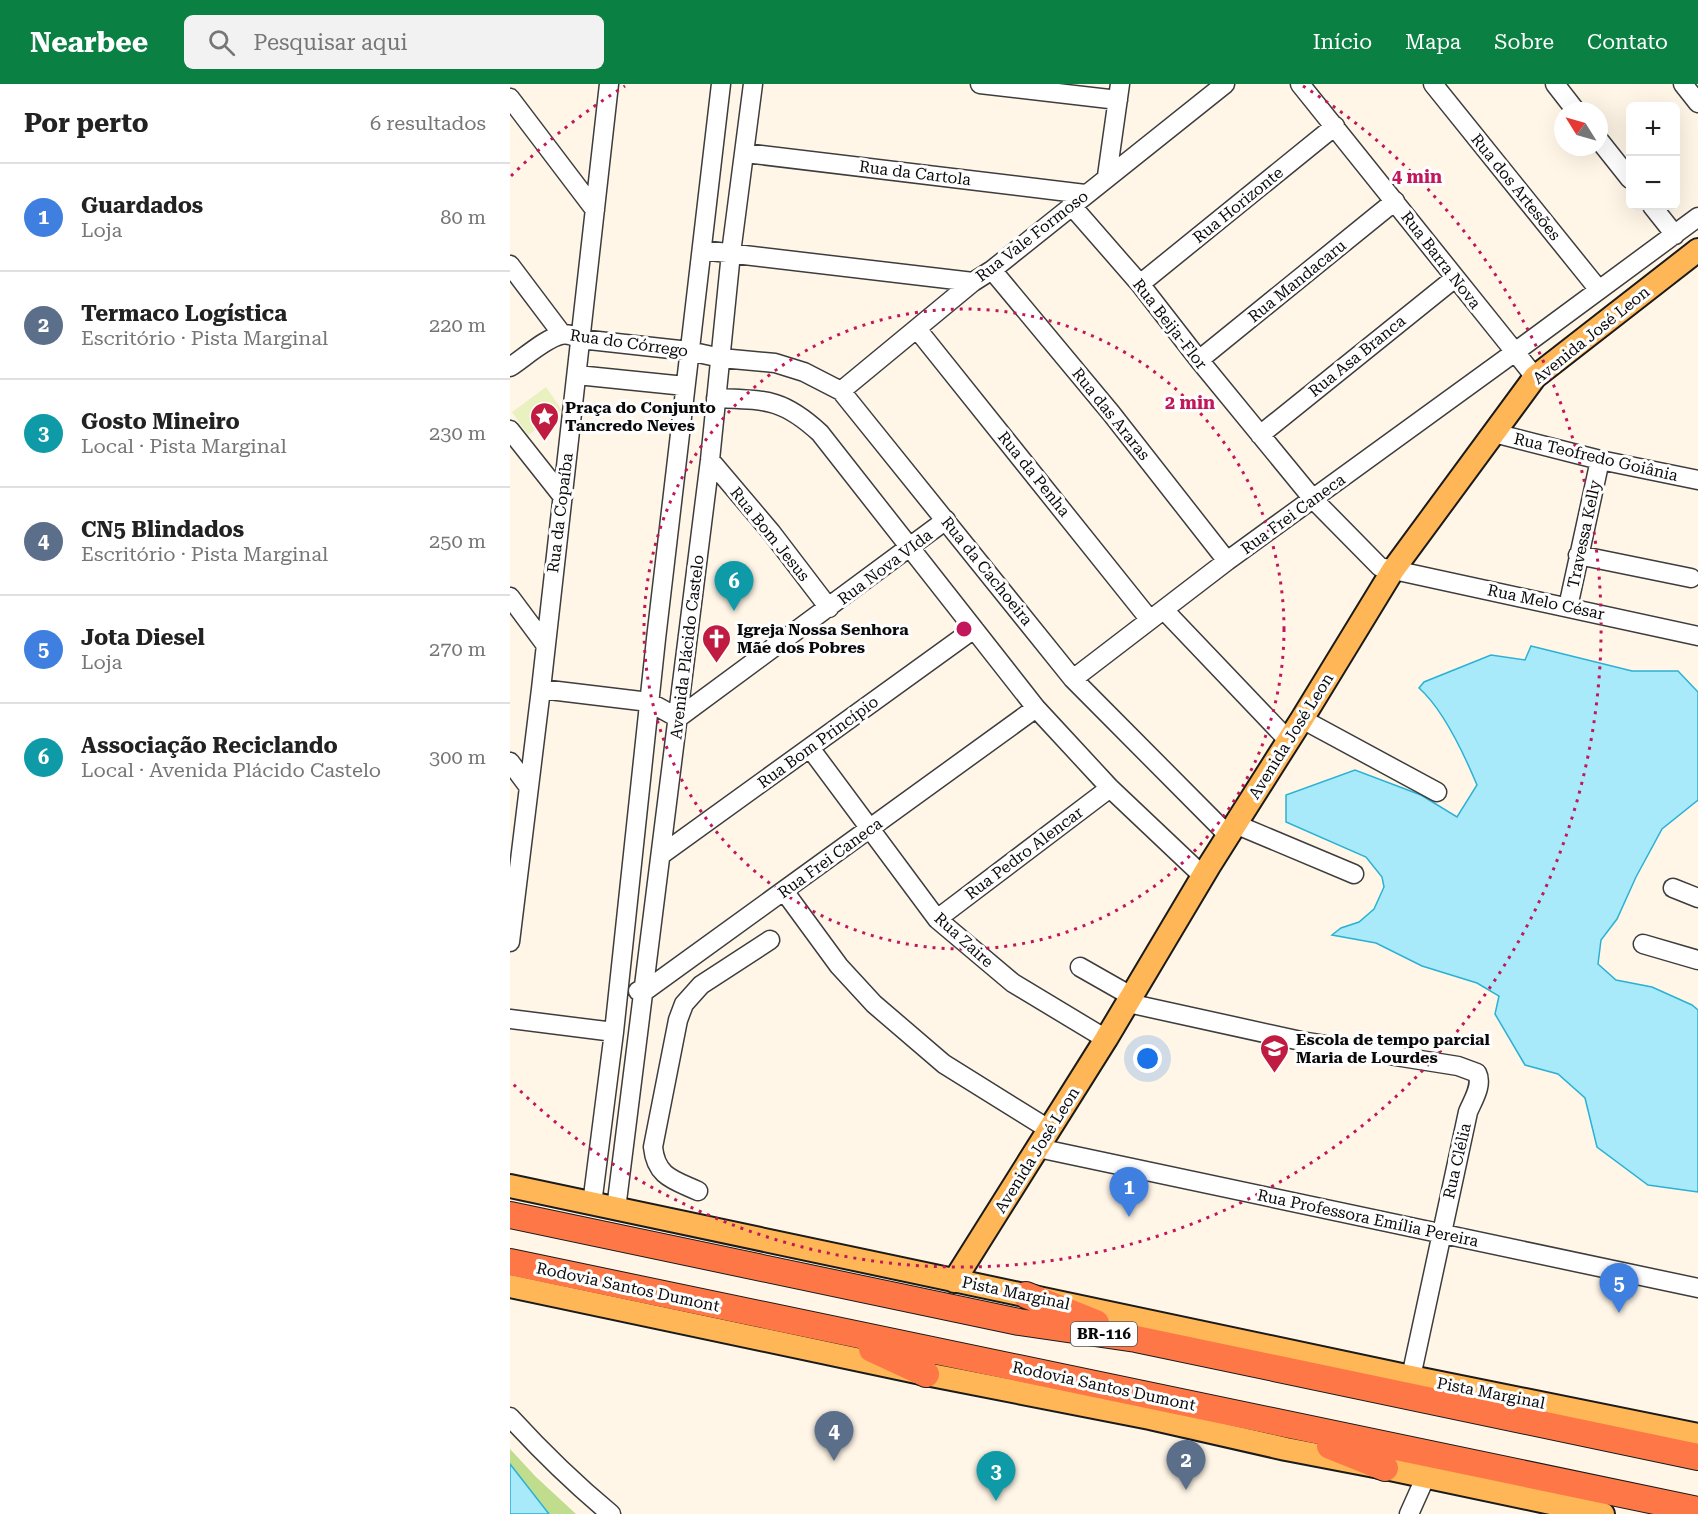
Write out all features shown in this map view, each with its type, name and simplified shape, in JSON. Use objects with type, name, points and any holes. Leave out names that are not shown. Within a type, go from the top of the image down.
[{"type":"highway","name":"BR-116","points":[[510,1215],[1019,1322],[1136,1339],[1698,1457]]},
{"type":"highway","name":"Rodovia Santos Dumont","points":[[510,1262],[1698,1510]]},
{"type":"highway","points":[[1026,1295],[1136,1339]]},
{"type":"highway","points":[[828,1329],[926,1374]]},
{"type":"highway","points":[[1242,1415],[1385,1468]]},
{"type":"main road","name":"Avenida José Leon","points":[[954,1281],[1107,1039],[1206,871],[1393,570],[1535,377],[1698,250]]},
{"type":"main road","name":"Pista Marginal","points":[[510,1186],[1411,1377],[1698,1435]]},
{"type":"main road","points":[[510,1286],[1603,1514]]},
{"type":"street","name":"Rua da Copaíba","points":[[510,936],[541,689],[609,84]]},
{"type":"street","name":"Avenida Plácido Castelo","points":[[592,1204],[614,1032],[649,702],[721,84]]},
{"type":"street","name":"Avenida Plácido Castelo","points":[[616,1209],[662,855],[710,460],[731,253],[753,84]]},
{"type":"street","points":[[980,84],[1119,92],[1107,176]]},
{"type":"street","name":"Rua Vale Formoso","points":[[842,391],[973,282],[992,270],[1225,84]]},
{"type":"street","name":"Rua Barra Nova","points":[[1300,84],[1515,352]]},
{"type":"street","name":"Rua dos Artesões","points":[[1433,84],[1599,290]]},
{"type":"street","points":[[1554,84],[1569,102]]},
{"type":"street","points":[[1683,84],[1698,103]]},
{"type":"street","points":[[510,98],[595,210]]},
{"type":"street","name":"Rua Horizonte","points":[[1140,284],[1335,126]]},
{"type":"street","points":[[1608,151],[1626,174]]},
{"type":"street","name":"Rua da Cartola","points":[[745,153],[1078,200]]},
{"type":"street","name":"Rua Beija-Flor","points":[[1078,200],[1199,360],[1314,499],[1380,567],[1393,570]]},
{"type":"street","name":"Rua Mandacaru","points":[[1199,360],[1395,201]]},
{"type":"street","points":[[1655,210],[1675,235]]},
{"type":"street","name":"Rua Frei Caneca","points":[[1073,679],[1227,561],[1698,217]]},
{"type":"street","points":[[702,250],[973,282]]},
{"type":"street","points":[[510,264],[562,334]]},
{"type":"street","name":"Rua das Araras","points":[[992,270],[1111,413],[1227,561]]},
{"type":"street","name":"Rua Asa Branca","points":[[1260,435],[1455,278]]},
{"type":"street","name":"Rua da Penha","points":[[917,329],[1157,615],[1288,740]]},
{"type":"street","name":"Rua do Córrego","points":[[510,367],[562,334],[571,335],[580,344],[689,355],[720,361]]},
{"type":"street","points":[[1515,352],[1535,377]]},
{"type":"street","name":"Rua da Cachoeira","points":[[720,361],[775,363],[792,368],[842,391],[944,522],[1073,679],[1228,835]]},
{"type":"street","points":[[577,372],[686,383]]},
{"type":"street","points":[[717,393],[787,407],[804,418],[820,433],[915,545],[974,628],[1036,708],[1110,788],[1206,871]]},
{"type":"street","points":[[510,430],[562,497]]},
{"type":"street","name":"Rua Teofredo Goiânia","points":[[1494,433],[1600,460],[1698,480]]},
{"type":"street","name":"Rua Bom Jesus","points":[[710,460],[771,532],[829,608]]},
{"type":"street","name":"Travessa Kelly","points":[[1568,607],[1600,460]]},
{"type":"street","name":"Rua Nova VIda","points":[[678,718],[944,522]]},
{"type":"street","points":[[1578,555],[1691,578]]},
{"type":"street","name":"Rua Melo César","points":[[1393,570],[1698,636]]},
{"type":"street","points":[[510,597],[545,644]]},
{"type":"street","name":"Rua Bom Princípio","points":[[662,855],[974,628]]},
{"type":"street","points":[[541,689],[649,702],[678,718]]},
{"type":"street","name":"Rua Frei Caneca","points":[[645,991],[1036,708]]},
{"type":"street","points":[[1302,719],[1437,792]]},
{"type":"street","name":"Rua Zaire","points":[[810,748],[937,919],[1013,983],[1107,1039]]},
{"type":"street","points":[[510,762],[528,786]]},
{"type":"street","name":"Rua Pedro Alencar","points":[[937,919],[1110,788]]},
{"type":"street","points":[[1228,835],[1354,874]]},
{"type":"street","points":[[1673,888],[1698,898]]},
{"type":"street","name":"Rua Professora Emília Pereira","points":[[784,891],[843,971],[874,1004],[944,1064],[1044,1139],[1440,1233],[1698,1288]]},
{"type":"street","points":[[698,1191],[667,1177],[659,1170],[654,1160],[653,1147],[678,1020],[684,1004],[701,985],[770,940]]},
{"type":"street","points":[[1643,944],[1698,960]]},
{"type":"street","points":[[1080,967],[1130,999]]},
{"type":"street","points":[[618,989],[645,991]]},
{"type":"street","name":"Rua Clélia","points":[[1130,999],[1301,1041],[1458,1066],[1474,1071],[1479,1078],[1478,1087],[1468,1112],[1440,1233],[1411,1377]]},
{"type":"street","points":[[510,1018],[614,1032]]},
{"type":"street","points":[[631,1102],[662,1105]]},
{"type":"street","points":[[510,1417],[551,1461],[611,1514]]},
{"type":"street","points":[[1409,1514],[1426,1476]]},
{"type":"green space","points":[[546,387],[562,410],[528,435],[512,412]]},
{"type":"green space","points":[[510,1449],[576,1514],[549,1514],[510,1464]]},
{"type":"water","points":[[1531,646],[1632,671],[1678,671],[1698,692],[1698,800],[1662,829],[1617,919],[1601,940],[1598,964],[1616,980],[1652,987],[1698,1010],[1698,1192],[1648,1185],[1597,1147],[1585,1098],[1558,1074],[1525,1065],[1495,1014],[1499,996],[1477,983],[1422,966],[1376,943],[1332,935],[1341,928],[1359,922],[1374,909],[1384,887],[1382,877],[1366,857],[1286,822],[1286,795],[1355,770],[1421,795],[1457,817],[1477,785],[1460,746],[1445,720],[1419,688],[1424,682],[1491,655],[1525,660]]},
{"type":"water","points":[[510,1464],[549,1514],[510,1514]]},
{"type":"place","name":"Praça do Conjunto Tancredo Neves","points":[[544,442]]},
{"type":"place","name":"Associação Reciclando","points":[[734,611]]},
{"type":"place","name":"Igreja Nossa Senhora Mãe dos Pobres","points":[[716,664]]},
{"type":"place","name":"Escola de tempo parcial Maria de Lourdes","points":[[1275,1074]]},
{"type":"place","name":"Guardados","points":[[1129,1217]]},
{"type":"place","name":"Jota Diesel","points":[[1619,1313]]},
{"type":"place","name":"CN5 Blindados","points":[[834,1461]]},
{"type":"place","name":"Termaco Logística","points":[[1186,1490]]},
{"type":"place","name":"Gosto Mineiro","points":[[996,1501]]}]
